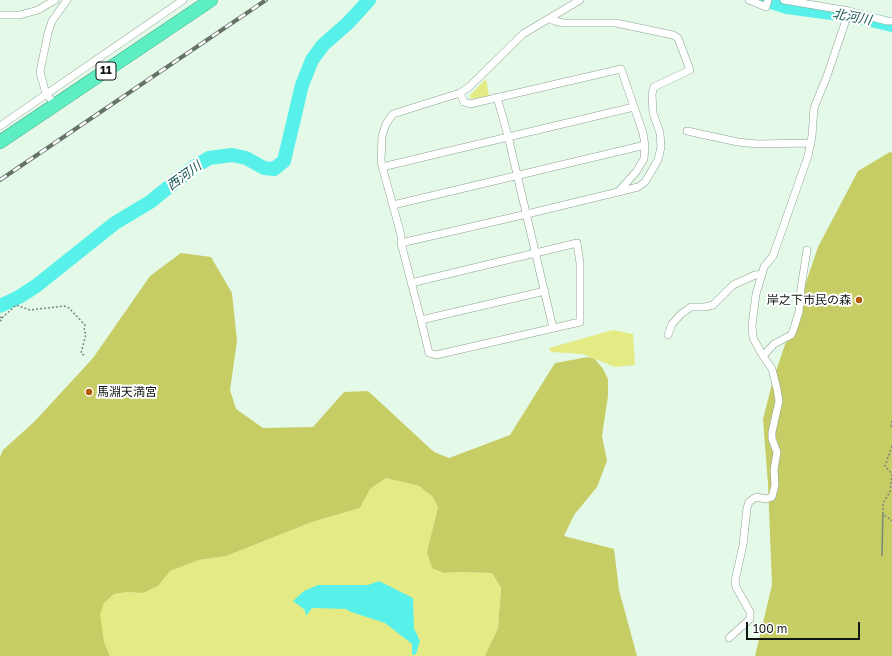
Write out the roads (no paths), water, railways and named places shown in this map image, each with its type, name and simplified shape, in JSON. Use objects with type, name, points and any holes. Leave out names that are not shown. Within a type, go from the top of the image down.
[{"type":"highway","name":"11","points":[[0,142],[211,0]]},
{"type":"street","points":[[0,15],[20,15],[38,10],[55,0]]},
{"type":"street","points":[[56,105],[46,94],[40,72],[52,21],[67,0]]},
{"type":"street","points":[[0,126],[183,0]]},
{"type":"street","points":[[411,283],[577,243],[579,249],[580,322],[436,355],[429,353],[400,243],[401,235],[381,162],[382,136],[386,124],[393,114],[460,94],[523,34],[551,19],[580,0]]},
{"type":"street","points":[[749,0],[767,3]]},
{"type":"street","points":[[784,0],[849,11],[892,21]]},
{"type":"street","points":[[729,638],[750,619],[750,612],[736,587],[735,581],[747,508],[749,502],[756,497],[766,500],[772,497],[775,485],[774,470],[777,452],[772,439],[772,432],[778,401],[777,389],[772,369],[753,338],[752,325],[756,294],[764,267],[773,256],[808,156],[811,143],[814,108],[827,76],[849,11]]},
{"type":"street","points":[[400,243],[618,192],[638,187],[645,182],[658,160],[661,147],[660,133],[653,113],[652,94],[654,87],[690,70],[678,38],[673,35],[616,23],[563,22],[551,19]]},
{"type":"street","points":[[460,94],[464,102],[470,104],[622,69],[644,133],[645,146],[644,158],[636,172],[618,192]]},
{"type":"street","points":[[498,97],[554,328]]},
{"type":"street","points":[[382,167],[634,107]]},
{"type":"street","points":[[687,131],[738,142],[757,144],[811,143]]},
{"type":"street","points":[[393,204],[645,146]]},
{"type":"street","points":[[764,356],[774,344],[790,335],[793,331],[799,312],[800,288],[807,250]]},
{"type":"street","points":[[668,335],[672,324],[680,314],[691,307],[705,307],[713,305],[733,285],[755,275],[762,274]]},
{"type":"street","points":[[421,320],[545,291]]},
{"type":"water","points":[[379,581],[413,598],[414,628],[420,641],[416,654],[412,655],[412,644],[385,623],[346,609],[312,608],[306,616],[305,610],[293,601],[304,591],[318,585],[368,585]]},
{"type":"waterway","name":"西河川","points":[[0,306],[19,297],[36,286],[115,223],[150,202],[191,169],[209,158],[232,155],[246,158],[264,168],[274,169],[284,161],[302,85],[312,60],[323,45],[348,23],[369,0]]},
{"type":"waterway","name":"北河川","points":[[765,0],[787,7],[854,16],[892,25]]},
{"type":"railway","points":[[0,180],[266,0]]},
{"type":"place","name":"岸之下市民の森","points":[[859,300]]},
{"type":"place","name":"馬淵天満宮","points":[[89,392]]}]
